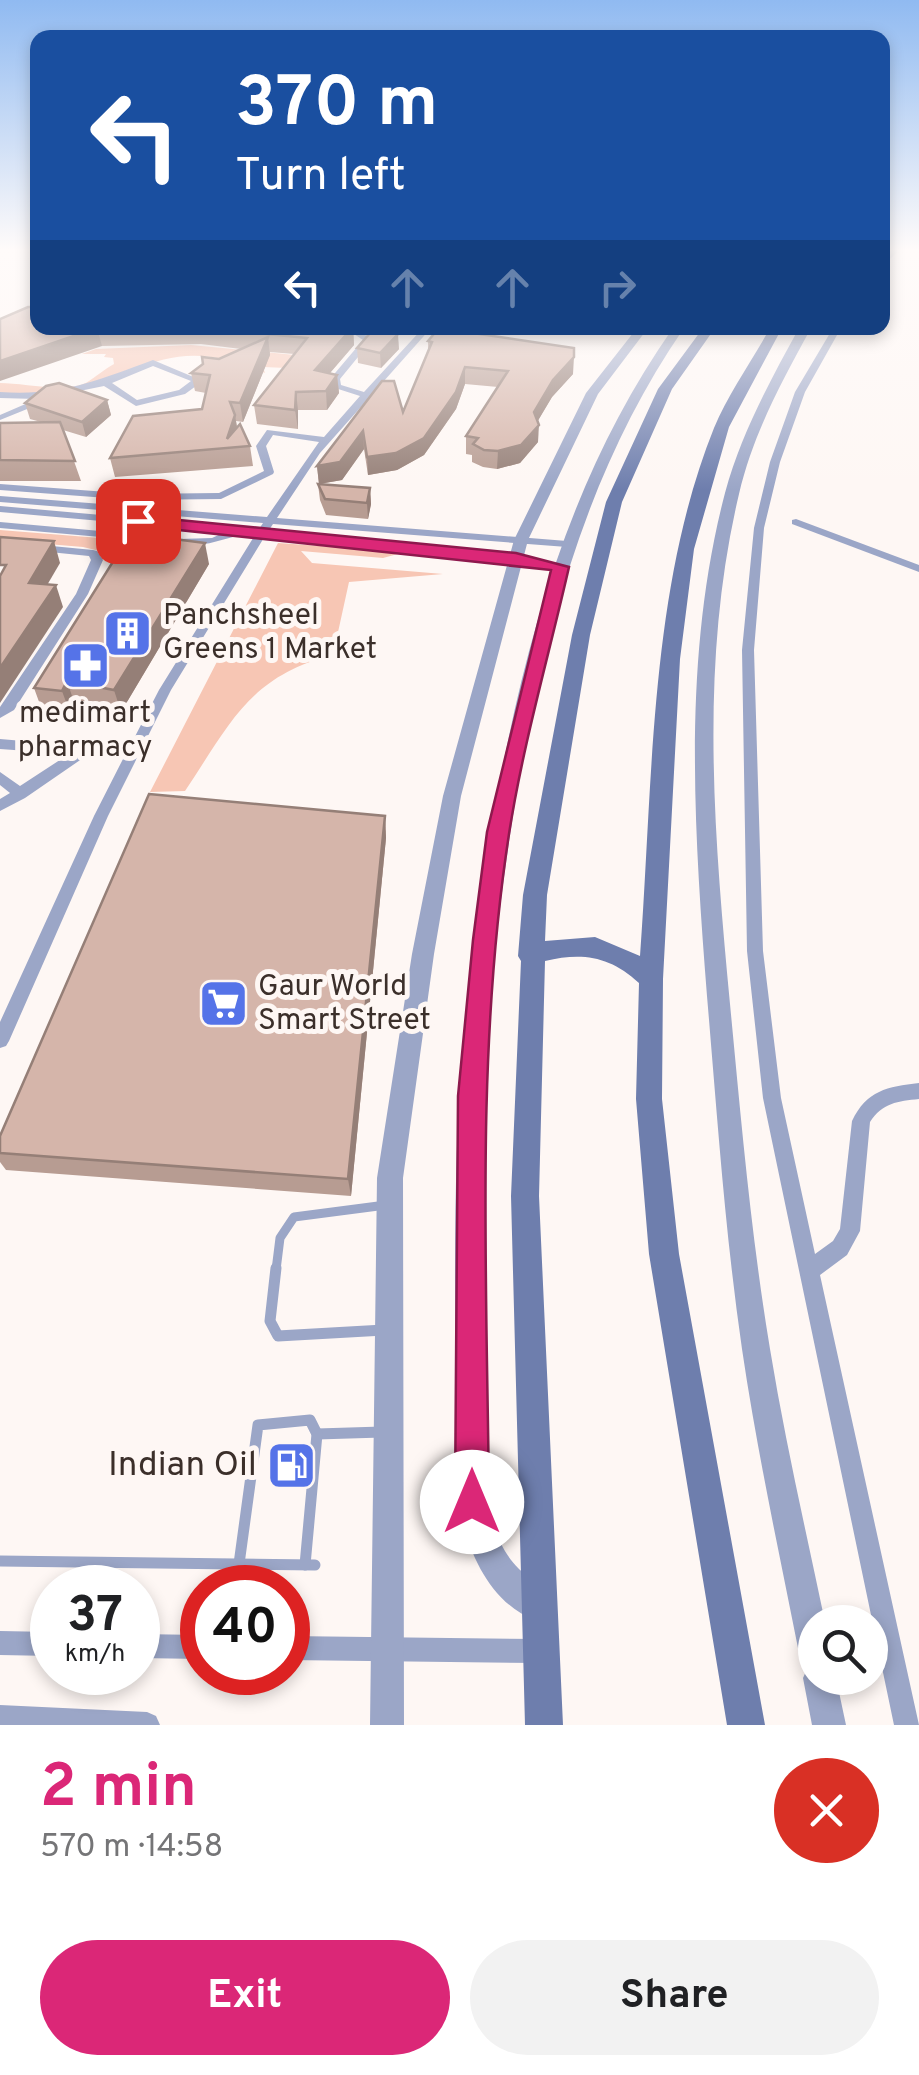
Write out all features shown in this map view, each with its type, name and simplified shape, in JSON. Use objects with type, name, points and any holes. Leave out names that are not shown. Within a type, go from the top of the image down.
[{"type":"main road","points":[[544,1725],[536,1604],[524,1196],[535,895],[578,653],[614,502],[665,389],[704,335]]},
{"type":"main road","points":[[746,1725],[664,1254],[649,1099],[651,979],[671,659],[686,550],[722,427],[772,335]]},
{"type":"main road","points":[[530,956],[554,947],[589,943],[634,960],[651,979]]},
{"type":"street","points":[[360,335],[368,340],[335,380],[336,386],[365,395]]},
{"type":"street","points":[[0,1041],[20,988],[165,690],[267,522],[326,440],[420,335]]},
{"type":"street","points":[[386,1725],[390,1205],[402,1085],[452,796],[518,549],[592,393],[637,335]]},
{"type":"street","points":[[536,1604],[498,1576],[488,1560],[472,1502],[472,1096],[498,832],[568,544],[624,410],[673,335]]},
{"type":"street","points":[[800,335],[756,411],[723,528],[708,670],[703,832],[756,1348],[806,1605]]},
{"type":"street","points":[[833,335],[800,392],[775,462],[760,528],[748,650],[748,819],[754,951],[772,1098],[907,1725]]},
{"type":"street","points":[[2,418],[106,384],[153,363],[198,381],[182,392],[136,403],[106,384]]},
{"type":"street","points":[[0,396],[68,394]]},
{"type":"street","points":[[0,493],[221,496],[269,472],[261,446],[270,432],[326,440]]},
{"type":"street","points":[[0,493],[518,549],[568,544]]},
{"type":"street","points":[[0,510],[241,530]]},
{"type":"street","points":[[0,525],[200,542],[267,522],[518,549],[560,567]]},
{"type":"street","points":[[796,522],[919,568]]},
{"type":"street","points":[[0,544],[73,548],[93,553],[97,560],[82,594],[10,707],[0,714]]},
{"type":"street","points":[[0,744],[132,755]]},
{"type":"street","points":[[0,806],[84,750]]},
{"type":"street","points":[[0,778],[20,794]]},
{"type":"street","points":[[809,1271],[840,1248],[850,1231],[861,1122],[867,1107],[878,1099],[919,1091]]},
{"type":"street","points":[[0,1643],[30,1644]]},
{"type":"street","points":[[310,1648],[538,1650]]},
{"type":"street","points":[[823,1695],[829,1725]]},
{"type":"street","points":[[0,1718],[147,1725]]},
{"type":"lane","points":[[389,1330],[278,1336],[270,1322],[280,1238],[294,1217],[390,1205]]},
{"type":"lane","points":[[0,1561],[310,1565],[317,1434],[310,1420],[258,1425],[239,1564]]},
{"type":"lane","points":[[317,1434],[389,1432]]},
{"type":"shaded area","points":[[191,345],[336,359],[287,368],[263,367],[265,373],[207,356],[183,356],[63,392],[0,394],[0,383],[81,385],[114,364],[113,358],[104,357],[106,354],[82,354],[96,349]]},
{"type":"shaded area","points":[[0,530],[125,540],[120,556],[83,547],[0,540]]},
{"type":"shaded area","points":[[278,543],[405,552],[383,558],[301,551],[312,563],[443,574],[349,582],[333,655],[304,664],[261,690],[229,724],[185,791],[150,792]]},
{"type":"building","points":[[0,328],[30,328],[30,335],[76,335],[0,361]]},
{"type":"building","points":[[276,335],[346,335],[315,370],[337,375],[326,391],[296,392],[295,410],[254,405],[307,338]]},
{"type":"building","points":[[368,335],[397,335],[380,353],[357,348]]},
{"type":"building","points":[[433,335],[486,335],[574,348],[574,357],[553,380],[534,412],[539,425],[521,445],[484,450],[473,444],[478,438],[466,436],[508,371],[465,367],[456,392],[424,438],[396,453],[367,457],[363,431],[340,462],[317,466],[382,381],[394,381],[403,412],[432,342],[428,341]]},
{"type":"building","points":[[268,337],[240,403],[230,402],[235,415],[227,439],[240,424],[250,446],[110,458],[133,416],[202,409],[210,375],[191,373],[203,364],[202,357],[219,359]]},
{"type":"building","points":[[59,383],[107,400],[82,422],[25,403],[46,386]]},
{"type":"building","points":[[60,422],[75,461],[0,460],[0,423]]},
{"type":"building","points":[[318,484],[370,488],[367,503],[325,499]]},
{"type":"building","name":"Panchsheel Greens 1 Market","points":[[143,524],[170,529],[166,538],[205,543],[114,690],[67,681],[62,691],[34,688],[134,528]]},
{"type":"building","points":[[0,537],[54,541],[29,583],[56,585],[0,668],[0,576],[6,565],[0,565]]},
{"type":"building","name":"Gaur World Smart Street","points":[[149,794],[385,816],[348,1179],[0,1153],[0,1136]]},
{"type":"place","name":"Panchsheel Greens 1 Market","points":[[128,633]]},
{"type":"place","name":"medimart pharmacy","points":[[85,665]]},
{"type":"place","name":"Gaur World Smart Street","points":[[223,1004]]},
{"type":"place","name":"Indian Oil","points":[[292,1466]]},
{"type":"route","points":[[138,521],[516,558],[560,567],[547,608],[498,832],[485,940],[472,1096],[472,1502]]}]
